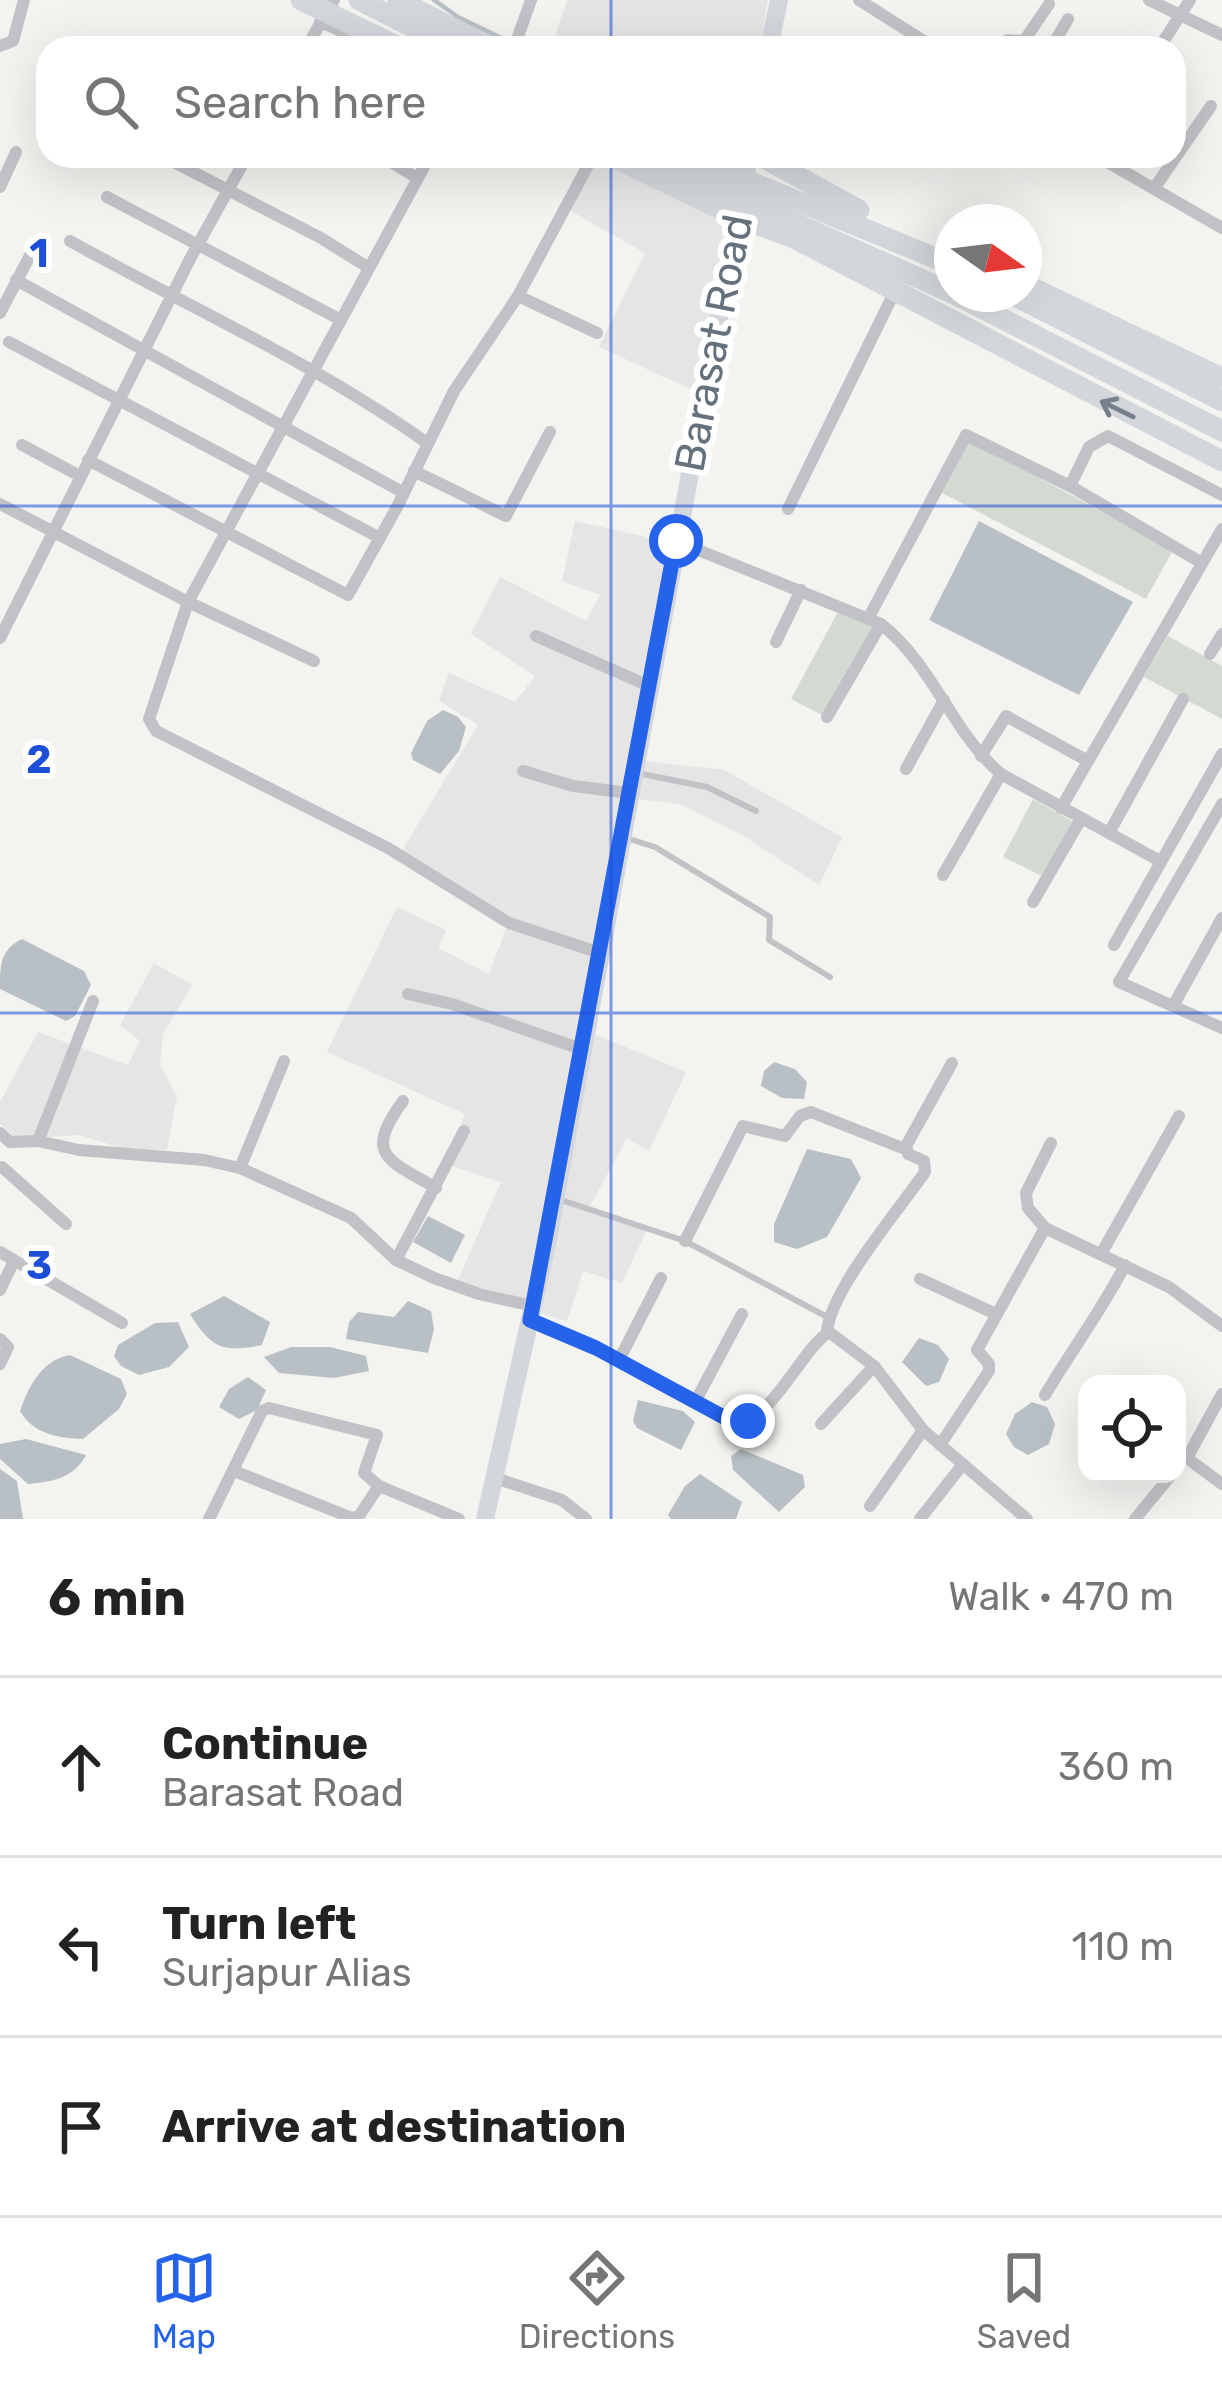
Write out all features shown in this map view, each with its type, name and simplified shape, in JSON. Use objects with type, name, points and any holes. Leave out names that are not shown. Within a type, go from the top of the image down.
[{"type":"highway","points":[[301,0],[418,36]]},
{"type":"highway","points":[[398,0],[467,36]]},
{"type":"highway","points":[[335,8],[380,36]]},
{"type":"highway","points":[[335,8],[394,36]]},
{"type":"highway","points":[[632,168],[934,260]]},
{"type":"highway","points":[[698,168],[794,238],[1222,460]]},
{"type":"highway","points":[[781,168],[838,201],[934,242]]},
{"type":"highway","points":[[752,204],[934,285]]},
{"type":"highway","points":[[1042,293],[1222,378]]},
{"type":"highway","points":[[1042,310],[1222,400]]},
{"type":"highway","points":[[988,312],[1222,431]]},
{"type":"main road","points":[[772,36],[779,0]]},
{"type":"main road","name":"Barasat Road","points":[[485,1519],[555,1198],[676,541],[752,204],[750,168]]},
{"type":"street","points":[[0,46],[13,41],[23,0]]},
{"type":"street","points":[[518,36],[531,0]]},
{"type":"street","points":[[859,0],[880,6],[919,36]]},
{"type":"street","points":[[1150,0],[1222,35]]},
{"type":"street","points":[[1168,36],[1190,0]]},
{"type":"street","points":[[1027,36],[1049,4]]},
{"type":"street","points":[[315,36],[335,8],[363,36]]},
{"type":"street","points":[[1058,36],[1068,20]]},
{"type":"street","points":[[1186,142],[1211,106]]},
{"type":"street","points":[[0,187],[16,152]]},
{"type":"street","points":[[184,168],[321,238],[369,268]]},
{"type":"street","points":[[1,635],[240,168]]},
{"type":"street","points":[[401,168],[417,178]]},
{"type":"street","points":[[423,168],[188,602],[149,719],[157,731],[388,848],[509,923],[600,953]]},
{"type":"street","points":[[88,460],[348,595],[454,391],[518,296],[589,168]]},
{"type":"street","points":[[1119,168],[1220,221]]},
{"type":"street","points":[[1155,187],[1168,168]]},
{"type":"street","points":[[106,197],[341,320]]},
{"type":"street","points":[[70,241],[313,372],[427,443]]},
{"type":"street","points":[[0,313],[36,244]]},
{"type":"street","points":[[16,280],[404,494]]},
{"type":"street","points":[[788,508],[895,291]]},
{"type":"street","points":[[518,296],[597,333]]},
{"type":"street","points":[[9,342],[380,538]]},
{"type":"street","points":[[414,470],[506,517],[550,432]]},
{"type":"street","points":[[827,717],[966,435],[1070,485],[1202,563]]},
{"type":"street","points":[[1070,485],[1089,447],[1108,436],[1222,495]]},
{"type":"street","points":[[22,445],[80,476]]},
{"type":"street","points":[[0,504],[314,661]]},
{"type":"street","points":[[1061,808],[1222,530]]},
{"type":"street","points":[[676,541],[875,621],[906,644],[981,757],[1001,774],[1160,861]]},
{"type":"street","points":[[776,642],[801,590]]},
{"type":"street","points":[[1210,654],[1222,634]]},
{"type":"street","points":[[536,636],[649,686]]},
{"type":"street","points":[[1109,833],[1183,699]]},
{"type":"street","points":[[906,769],[944,700]]},
{"type":"street","points":[[981,757],[1006,716],[1088,761]]},
{"type":"street","points":[[1114,945],[1222,754]]},
{"type":"street","points":[[523,771],[573,786],[631,783]]},
{"type":"street","points":[[943,874],[1001,774]]},
{"type":"street","points":[[1222,804],[1119,982],[1222,1028]]},
{"type":"street","points":[[1033,902],[1081,820]]},
{"type":"street","points":[[1172,1006],[1222,918]]},
{"type":"street","points":[[408,994],[452,1004],[581,1049]]},
{"type":"street","points":[[38,1141],[93,1001]]},
{"type":"street","points":[[241,1168],[284,1061]]},
{"type":"street","points":[[905,1149],[952,1063]]},
{"type":"street","points":[[403,1100],[383,1128],[384,1152],[400,1168],[436,1189]]},
{"type":"street","points":[[66,1224],[1,1170],[5,1137],[241,1168],[350,1218],[396,1260],[531,1313],[731,1421],[748,1421],[793,1375],[828,1325],[872,1245],[925,1172],[924,1161],[811,1112],[800,1116],[785,1136],[742,1126],[686,1241]]},
{"type":"street","points":[[1101,1254],[1179,1116]]},
{"type":"street","points":[[396,1260],[464,1131]]},
{"type":"street","points":[[1051,1143],[1026,1193],[1028,1208],[1045,1228],[1169,1287],[1222,1327]]},
{"type":"street","points":[[940,1445],[990,1368],[977,1350],[1045,1228]]},
{"type":"street","points":[[0,1252],[122,1323]]},
{"type":"street","points":[[0,1290],[13,1262]]},
{"type":"street","points":[[1045,1395],[1091,1317],[1104,1306],[1125,1265]]},
{"type":"street","points":[[619,1360],[661,1278]]},
{"type":"street","points":[[920,1280],[996,1314]]},
{"type":"street","points":[[695,1402],[742,1314]]},
{"type":"street","points":[[828,1325],[874,1366],[923,1430],[1026,1519]]},
{"type":"street","points":[[0,1339],[8,1347],[0,1364]]},
{"type":"street","points":[[821,1424],[874,1366]]},
{"type":"street","points":[[1186,1454],[1222,1394]]},
{"type":"street","points":[[209,1519],[262,1411],[269,1408],[377,1435],[364,1473],[380,1486],[459,1519]]},
{"type":"street","points":[[871,1506],[923,1430]]},
{"type":"street","points":[[920,1519],[962,1464]]},
{"type":"street","points":[[1186,1470],[1222,1484]]},
{"type":"street","points":[[234,1471],[352,1518],[359,1516],[380,1486]]},
{"type":"street","points":[[495,1478],[562,1499],[586,1519]]},
{"type":"street","points":[[1135,1519],[1165,1483]]},
{"type":"lane","points":[[631,783],[707,787],[756,811]]},
{"type":"lane","points":[[621,837],[656,847],[770,916],[769,940],[830,977]]},
{"type":"lane","points":[[555,1198],[686,1241],[828,1325]]},
{"type":"shaded area","points":[[567,0],[768,0],[762,36],[555,36]]},
{"type":"shaded area","points":[[592,168],[724,168],[738,175],[697,392],[599,347],[645,253],[569,210]]},
{"type":"shaded area","points":[[969,440],[1173,550],[1146,599],[942,493]]},
{"type":"shaded area","points":[[575,521],[668,542],[528,1299],[457,1282],[501,1182],[445,1164],[465,1114],[327,1052],[397,907],[446,930],[438,948],[489,974],[511,916],[401,852],[478,725],[439,701],[449,673],[515,702],[535,676],[471,634],[500,577],[586,621],[600,595],[562,581]]},
{"type":"shaded area","points":[[979,521],[1133,602],[1079,695],[929,620]]},
{"type":"shaded area","points":[[839,610],[874,624],[824,716],[791,699]]},
{"type":"shaded area","points":[[1168,636],[1222,666],[1222,719],[1144,677]]},
{"type":"shaded area","points":[[443,710],[466,727],[459,751],[440,774],[413,760],[411,753],[427,721]]},
{"type":"shaded area","points":[[645,761],[724,770],[842,837],[819,885],[742,835],[680,804],[638,799]]},
{"type":"shaded area","points":[[1033,799],[1074,822],[1046,878],[1003,857]]},
{"type":"shaded area","points":[[22,939],[84,971],[91,985],[75,1016],[66,1021],[0,989],[3,959]]},
{"type":"shaded area","points":[[154,963],[192,985],[163,1034],[160,1065],[177,1096],[167,1150],[122,1148],[79,1135],[17,1139],[0,1124],[0,1102],[38,1032],[128,1065],[140,1041],[120,1025]]},
{"type":"shaded area","points":[[594,1034],[686,1072],[649,1151],[627,1138],[590,1206],[647,1229],[622,1283],[583,1271],[567,1321],[538,1313]]},
{"type":"shaded area","points":[[774,1062],[795,1069],[807,1082],[804,1099],[782,1098],[761,1086],[764,1071]]},
{"type":"shaded area","points":[[807,1149],[851,1159],[861,1178],[827,1237],[797,1249],[774,1242],[774,1224]]},
{"type":"shaded area","points":[[428,1216],[465,1235],[451,1263],[413,1242]]},
{"type":"shaded area","points":[[224,1296],[270,1322],[262,1345],[227,1348],[211,1341],[197,1325],[190,1314]]},
{"type":"shaded area","points":[[408,1301],[431,1311],[434,1329],[428,1353],[346,1339],[349,1322],[358,1312],[394,1317]]},
{"type":"shaded area","points":[[178,1322],[189,1347],[169,1367],[139,1375],[121,1366],[114,1356],[118,1345],[155,1323]]},
{"type":"shaded area","points":[[919,1338],[938,1345],[949,1359],[939,1382],[926,1386],[902,1362]]},
{"type":"shaded area","points":[[291,1347],[330,1347],[366,1356],[369,1371],[334,1378],[279,1373],[264,1357]]},
{"type":"shaded area","points":[[70,1355],[121,1379],[127,1394],[119,1409],[83,1439],[47,1433],[20,1411],[38,1375],[52,1362]]},
{"type":"shaded area","points":[[248,1377],[266,1390],[257,1410],[239,1419],[219,1407],[229,1389]]},
{"type":"shaded area","points":[[638,1400],[683,1411],[695,1422],[681,1450],[637,1428],[633,1421]]},
{"type":"shaded area","points":[[1032,1402],[1047,1407],[1055,1424],[1049,1444],[1028,1455],[1014,1447],[1006,1434],[1015,1414]]},
{"type":"shaded area","points":[[26,1439],[86,1455],[62,1477],[28,1484],[0,1459],[0,1444]]},
{"type":"shaded area","points":[[741,1449],[803,1475],[805,1487],[779,1512],[733,1470],[731,1456]]},
{"type":"shaded area","points":[[0,1469],[17,1481],[23,1519],[0,1519]]},
{"type":"shaded area","points":[[700,1474],[742,1502],[736,1519],[671,1519],[668,1515],[685,1486]]},
{"type":"waterway","points":[[434,0],[497,36]]},
{"type":"route","points":[[676,541],[530,1320],[596,1348],[731,1421],[748,1421]]}]
